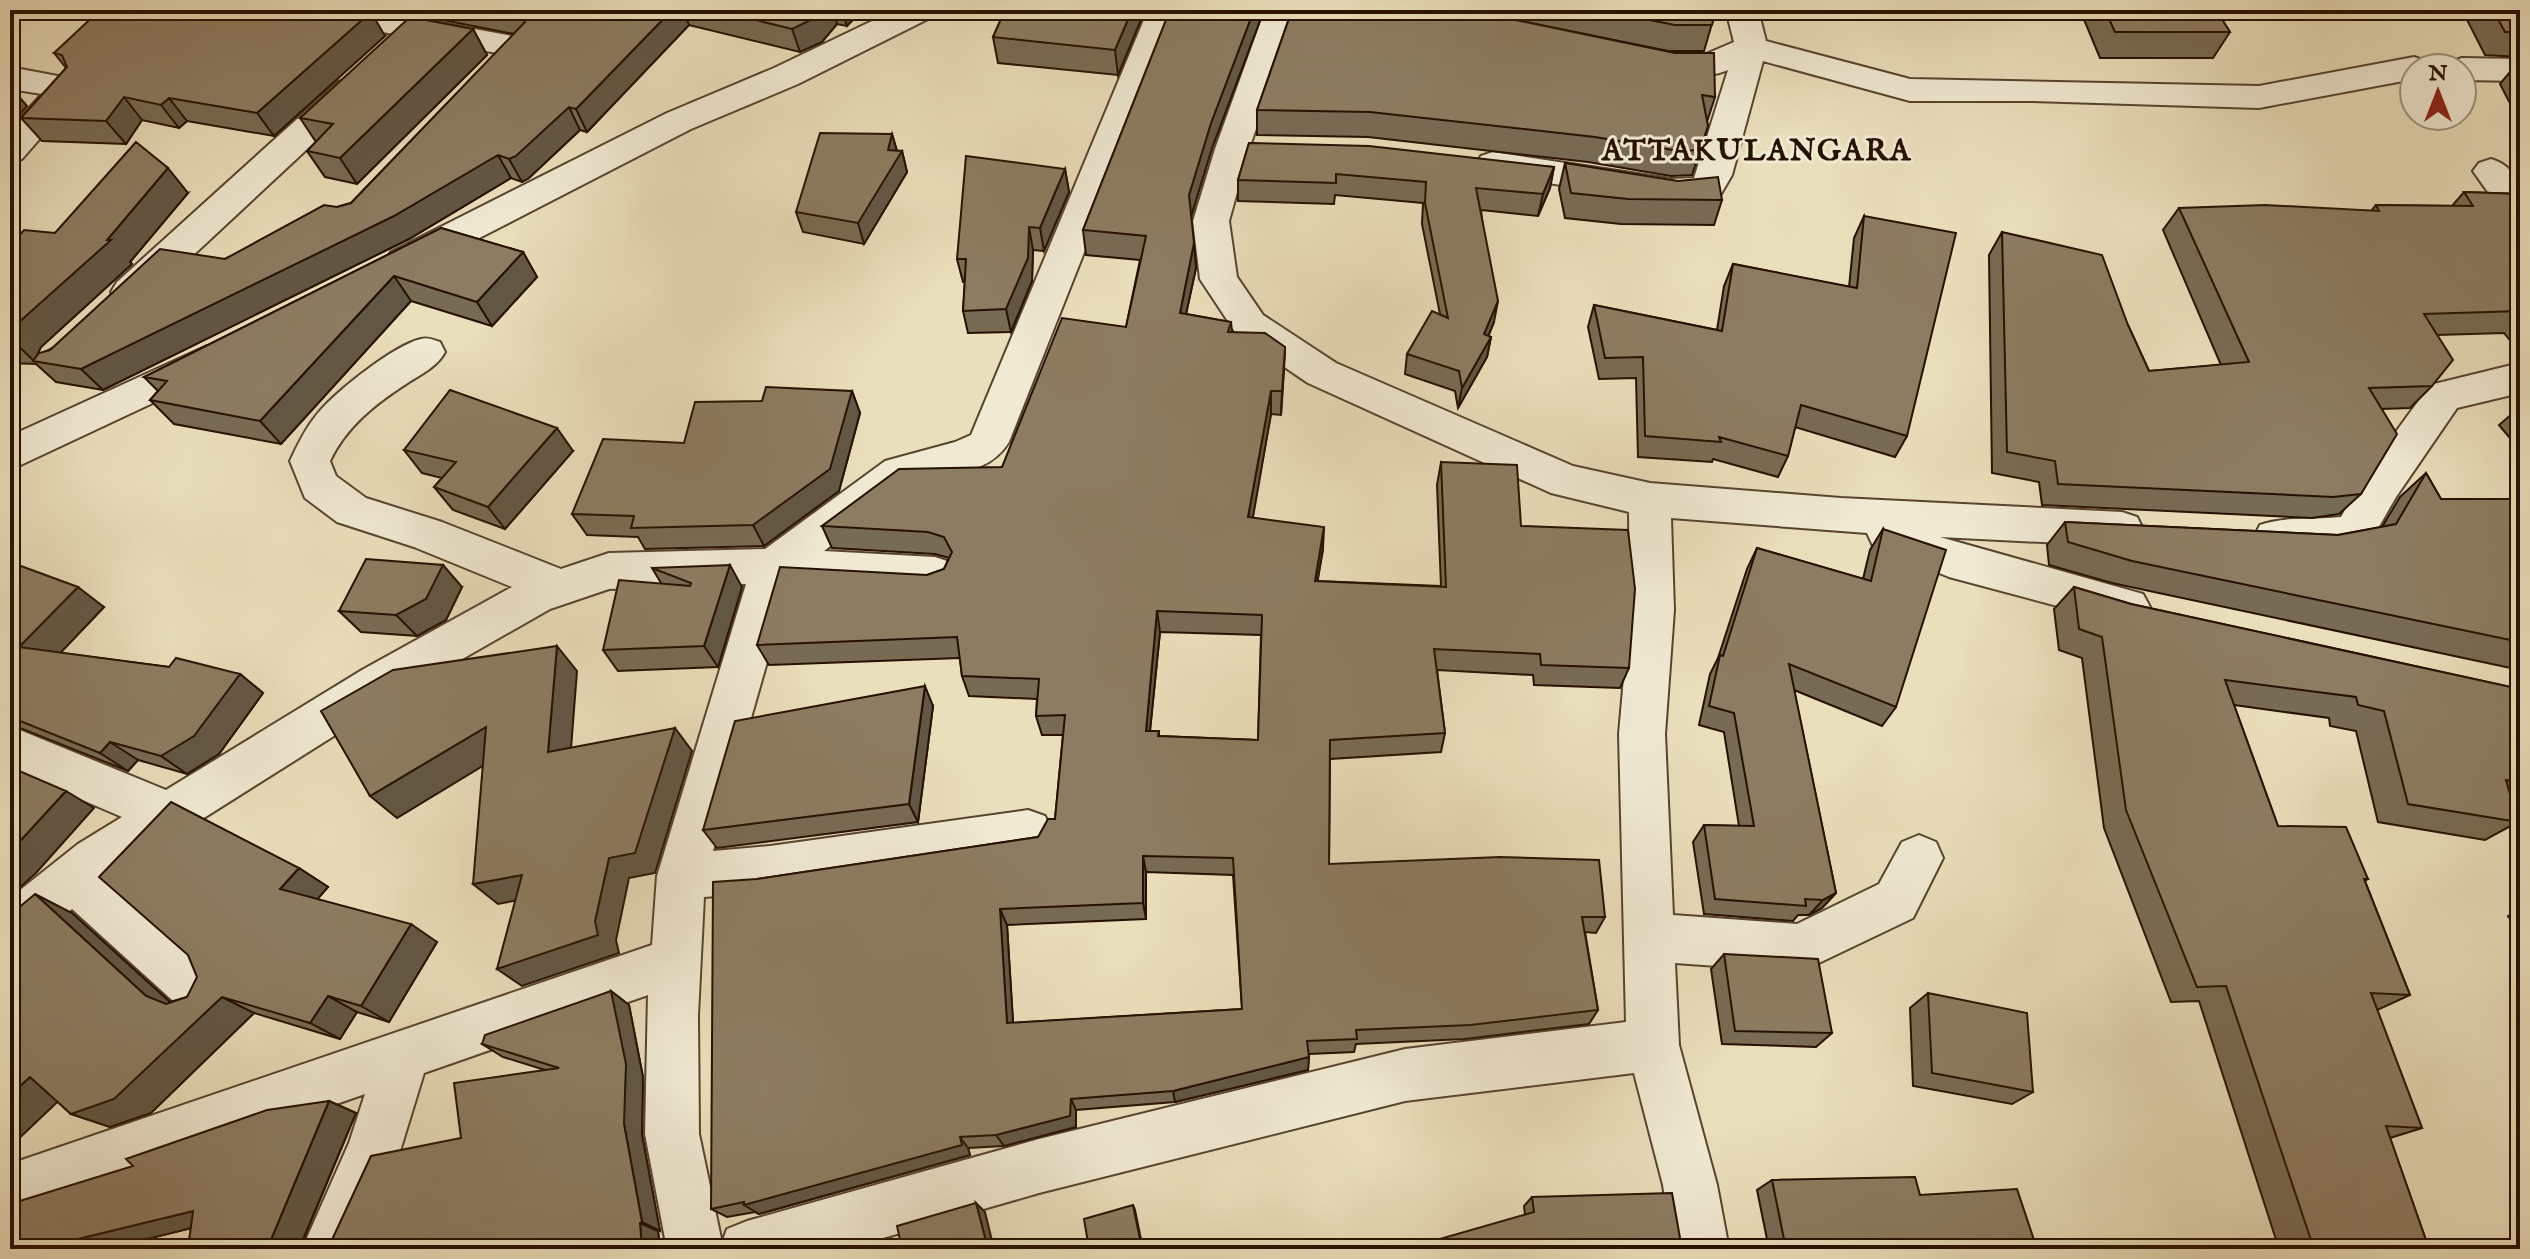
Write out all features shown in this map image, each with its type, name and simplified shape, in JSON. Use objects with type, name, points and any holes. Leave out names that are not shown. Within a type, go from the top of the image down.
[{"type":"street","points":[[317,10],[425,19],[518,47],[496,70]]},
{"type":"street","points":[[372,277],[679,121],[786,76],[921,10]]},
{"type":"street","points":[[695,1249],[672,1134],[675,961],[681,876],[773,566],[899,472],[965,456],[985,446],[995,431],[1164,10]]},
{"type":"street","points":[[1281,10],[1247,149],[1229,167],[1211,221],[1219,279],[1250,325],[1322,373],[1566,481],[1650,500],[1841,515],[2158,531]]},
{"type":"street","points":[[1456,160],[1671,191],[1705,190],[1714,175],[1751,47],[1742,10]]},
{"type":"street","points":[[104,316],[425,19]]},
{"type":"street","points":[[1626,57],[1668,65],[1710,65],[1751,47],[1910,90],[2030,90],[2259,97],[2398,71]]},
{"type":"street","points":[[2478,69],[2520,70]]},
{"type":"street","points":[[10,78],[67,88],[10,151]]},
{"type":"street","points":[[2491,171],[2520,210]]},
{"type":"street","points":[[10,454],[232,348]]},
{"type":"street","points":[[426,352],[356,398],[320,435],[310,461],[320,486],[352,510],[427,534],[560,588]]},
{"type":"street","points":[[2237,535],[2312,538],[2354,532],[2381,485],[2444,396],[2520,378]]},
{"type":"street","points":[[1650,500],[1652,610],[1642,734],[1653,1045],[1690,1185],[1701,1249]]},
{"type":"street","points":[[1841,515],[1949,559],[2166,616]]},
{"type":"street","points":[[10,928],[95,860],[378,684],[535,596],[609,571],[773,566],[935,575]]},
{"type":"street","points":[[10,747],[169,814]]},
{"type":"street","points":[[681,876],[770,869],[1028,832]]},
{"type":"street","points":[[1649,937],[1800,948],[1896,901],[1919,858]]},
{"type":"street","points":[[73,878],[201,992]]},
{"type":"street","points":[[10,1191],[675,961]]},
{"type":"street","points":[[747,1249],[1039,1166],[1405,1075],[1653,1045]]},
{"type":"street","points":[[330,1249],[374,1148],[403,1057]]},
{"type":"building","points":[[100,10],[371,12],[257,113],[169,98],[161,105],[124,97],[106,121],[21,118],[67,67],[62,55],[54,53]]},
{"type":"building","points":[[499,10],[672,10],[576,109],[569,107],[516,156],[509,159],[498,155],[394,216],[81,369],[33,361],[39,353],[50,350],[160,249],[225,259],[324,205],[337,207],[351,203],[525,22],[519,14]]},
{"type":"building","points":[[715,10],[822,10],[815,18],[792,29]]},
{"type":"building","points":[[1005,10],[1132,10],[1115,50],[993,37]]},
{"type":"building","points":[[1170,10],[1254,10],[1211,123],[1189,195],[1194,243],[1180,313],[1231,322],[1228,332],[1265,333],[1285,347],[1282,391],[1271,391],[1248,517],[1324,527],[1315,581],[1446,587],[1441,462],[1517,465],[1521,526],[1628,530],[1635,589],[1629,668],[1541,665],[1540,654],[1434,649],[1445,733],[1330,740],[1329,864],[1500,857],[1599,860],[1605,917],[1582,917],[1598,1010],[1470,1025],[1356,1030],[1357,1039],[1307,1041],[1309,1057],[1173,1091],[1071,1099],[1070,1116],[996,1135],[960,1137],[962,1145],[744,1205],[744,1202],[711,1209],[713,882],[757,879],[1038,837],[1048,819],[1055,819],[1065,715],[1036,716],[1039,679],[962,676],[957,637],[757,645],[780,567],[927,575],[944,569],[952,552],[944,537],[928,532],[822,526],[899,469],[1002,467],[1062,318],[1126,327],[1146,236],[1083,230]],"holes":[[[1157,611],[1262,615],[1258,740],[1158,736],[1159,731],[1146,731]],[[1143,856],[1233,858],[1242,1009],[1007,1023],[1000,909],[1143,903]]]},
{"type":"building","points":[[1292,10],[1467,10],[1675,53],[1714,53],[1715,97],[1702,95],[1708,126],[1700,150],[1679,151],[1595,137],[1370,112],[1257,110]]},
{"type":"building","points":[[1599,10],[1716,10],[1712,25],[1675,25]]},
{"type":"building","points":[[2105,10],[2216,10],[2230,32],[2115,32]]},
{"type":"building","points":[[2493,10],[2520,10],[2520,32],[2505,32]]},
{"type":"building","points":[[410,17],[473,29],[340,158],[307,151],[333,124],[300,118]]},
{"type":"building","points":[[820,133],[892,134],[888,150],[902,151],[858,223],[796,212]]},
{"type":"building","points":[[136,142],[168,168],[107,240],[111,240],[17,324],[11,335],[13,341],[10,341],[10,246],[24,230],[55,233]]},
{"type":"building","points":[[1249,143],[1369,146],[1554,167],[1543,194],[1476,188],[1498,301],[1484,334],[1491,337],[1462,388],[1459,371],[1407,354],[1432,311],[1448,318],[1425,203],[1426,182],[1336,174],[1336,183],[1238,180]]},
{"type":"building","points":[[966,156],[1065,169],[1040,228],[1029,227],[1028,258],[1006,309],[963,311],[966,259],[957,259]]},
{"type":"building","points":[[1565,163],[1678,181],[1718,177],[1722,200],[1628,199],[1571,193]]},
{"type":"building","points":[[2464,192],[2520,194],[2520,311],[2424,314],[2453,360],[2432,386],[2369,388],[2397,434],[2361,494],[2333,497],[2058,484],[2055,461],[2007,452],[2002,232],[2102,255],[2149,371],[2249,362],[2179,208],[2265,205],[2379,211],[2376,205],[2473,206]]},
{"type":"building","points":[[1864,216],[1956,233],[1907,436],[1801,405],[1788,456],[1719,437],[1721,442],[1645,436],[1643,357],[1605,358],[1594,305],[1722,331],[1733,264],[1857,288]]},
{"type":"building","points":[[441,228],[523,252],[477,302],[394,276],[260,421],[150,400],[167,381],[144,377]]},
{"type":"building","points":[[766,387],[852,391],[830,469],[753,525],[631,528],[634,516],[572,514],[603,439],[684,443],[695,402],[762,401]]},
{"type":"building","points":[[450,390],[557,428],[488,507],[434,487],[456,462],[404,450]]},
{"type":"building","points":[[2426,473],[2441,499],[2520,499],[2520,642],[2132,561],[2068,542],[2065,522],[2338,535],[2396,524]]},
{"type":"building","points":[[1883,529],[1946,550],[1896,707],[1789,664],[1836,893],[1823,900],[1805,899],[1806,906],[1715,899],[1704,825],[1754,826],[1734,713],[1709,706],[1720,655],[1723,656],[1757,548],[1871,581]]},
{"type":"building","points":[[366,559],[443,565],[426,599],[396,615],[339,611]]},
{"type":"building","points":[[10,562],[78,587],[19,647],[169,667],[176,658],[240,674],[194,736],[161,756],[110,742],[100,753],[10,717]]},
{"type":"building","points":[[730,565],[704,646],[603,650],[619,580],[690,586],[691,583],[652,568]]},
{"type":"building","points":[[2074,587],[2131,604],[2520,689],[2520,745],[2510,743],[2520,783],[2506,780],[2518,822],[2408,804],[2384,711],[2358,705],[2356,697],[2225,680],[2278,826],[2346,827],[2368,879],[2364,879],[2410,995],[2371,993],[2422,1128],[2386,1126],[2427,1243],[2431,1243],[2434,1249],[2314,1249],[2226,986],[2197,987],[2126,810],[2102,637],[2079,629]]},
{"type":"building","points":[[557,646],[548,752],[675,728],[635,853],[609,858],[595,921],[598,935],[497,969],[522,875],[473,884],[486,727],[370,796],[321,711],[393,670]]},
{"type":"building","points":[[925,686],[909,804],[703,830],[735,721]]},
{"type":"building","points":[[10,767],[66,791],[10,852]]},
{"type":"building","points":[[171,802],[299,868],[280,889],[411,924],[361,1006],[328,996],[310,1023],[222,997],[114,1099],[71,1114],[30,1077],[10,1095],[10,915],[35,894],[146,996],[166,1004],[187,997],[197,977],[188,955],[99,877]]},
{"type":"building","points":[[1724,954],[1818,959],[1832,1033],[1735,1031]]},
{"type":"building","points":[[611,991],[626,1064],[624,1124],[642,1222],[642,1249],[188,1249],[193,1211],[61,1243],[61,1249],[10,1249],[10,1204],[133,1166],[126,1159],[267,1110],[329,1101],[270,1242],[330,1244],[371,1156],[461,1138],[454,1083],[559,1068],[482,1044],[485,1035]]},
{"type":"building","points":[[1928,993],[2027,1013],[2033,1092],[1932,1073]]},
{"type":"building","points":[[1915,1177],[1920,1195],[2017,1189],[2037,1249],[1786,1249],[1772,1180]]},
{"type":"building","points":[[1672,1193],[1682,1249],[1405,1249],[1534,1212],[1532,1197]]},
{"type":"building","points":[[976,1203],[988,1249],[902,1249],[897,1226]]},
{"type":"building","points":[[1133,1205],[1142,1249],[1089,1249],[1084,1219]]},
{"type":"building","points":[[747,1244],[792,1244],[792,1249],[748,1249]]},
{"type":"district","name":"ATTAKULANGARA","points":[[1757,152]]}]
